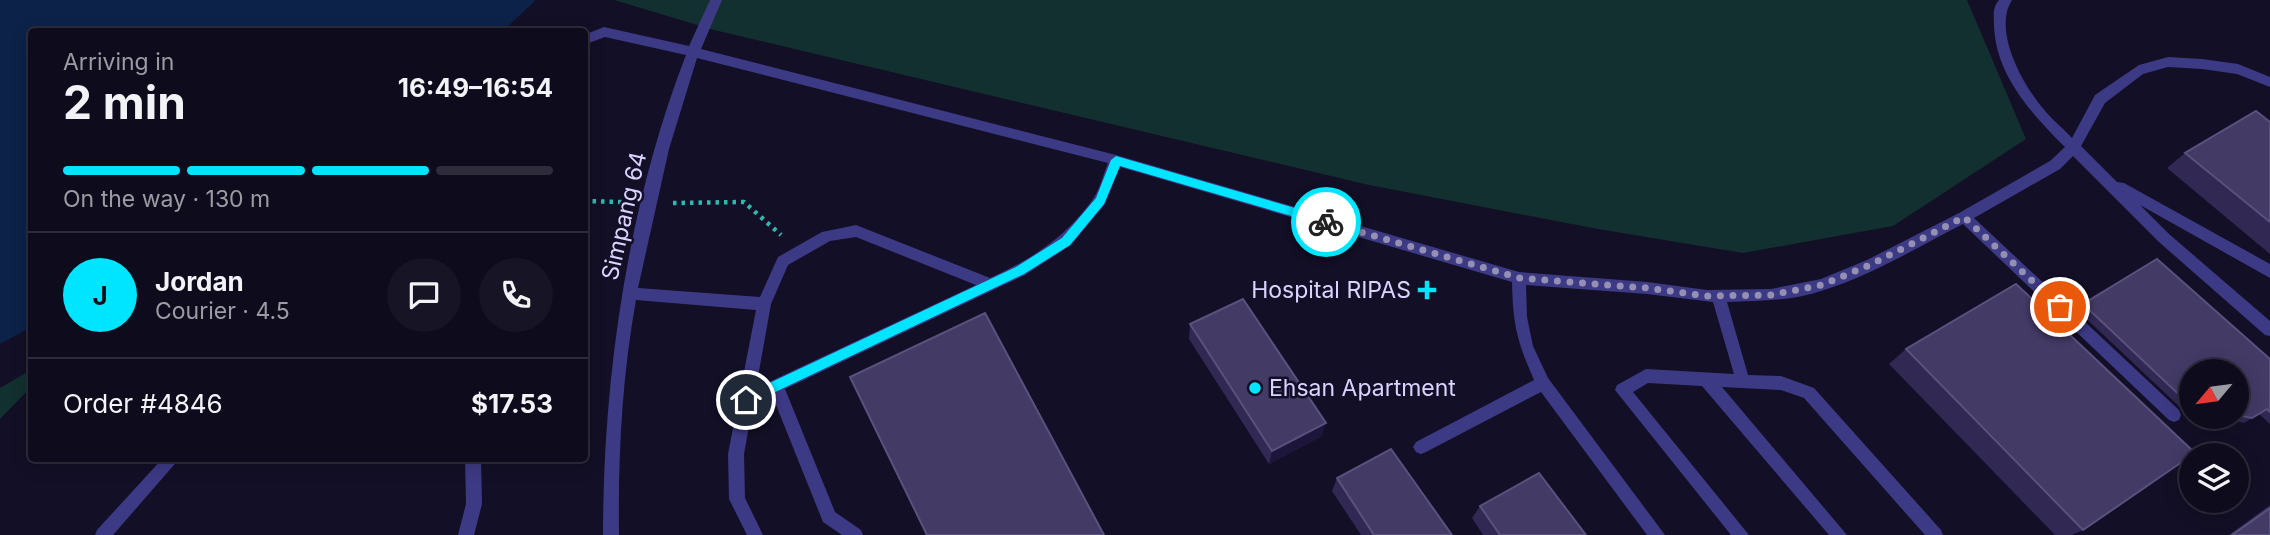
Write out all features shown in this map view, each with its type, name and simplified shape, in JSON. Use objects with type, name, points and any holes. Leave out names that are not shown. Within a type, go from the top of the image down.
[{"type":"lane","name":"Simpang 64","points":[[611,535],[617,388],[629,293],[673,108],[701,30],[716,0]]},
{"type":"lane","points":[[2006,0],[2000,7],[2001,39],[2013,75],[2037,111],[2164,239],[2270,330]]},
{"type":"lane","points":[[588,38],[604,32],[649,41],[1116,160],[1520,278],[1717,296],[1771,295],[1822,285],[1872,264],[1964,217],[2055,165],[2073,148],[2100,99],[2139,70],[2168,62],[2202,64],[2238,69],[2270,82]]},
{"type":"lane","points":[[746,400],[1020,271],[1066,241],[1100,201],[1116,160]]},
{"type":"lane","points":[[2106,180],[2255,261],[2270,272]]},
{"type":"lane","points":[[1964,217],[2174,415]]},
{"type":"lane","points":[[755,535],[737,499],[736,454],[764,304],[783,261],[827,236],[856,231],[989,284]]},
{"type":"lane","points":[[1520,278],[1520,317],[1526,346],[1544,383],[1657,535]]},
{"type":"lane","points":[[629,293],[764,304]]},
{"type":"lane","points":[[1717,296],[1743,381]]},
{"type":"lane","points":[[1741,535],[1622,390],[1646,376],[1781,383],[1809,393],[1935,535]]},
{"type":"lane","points":[[1705,378],[1839,535]]},
{"type":"lane","points":[[1421,447],[1544,383]]},
{"type":"lane","points":[[776,386],[830,517],[855,535]]},
{"type":"lane","points":[[103,535],[169,462]]},
{"type":"lane","points":[[466,535],[474,504],[473,462]]},
{"type":"path","points":[[588,201],[744,202],[801,251]]},
{"type":"green space","points":[[614,0],[1967,0],[2026,139],[1893,226],[1743,253],[1598,229],[1369,185],[714,30]]},
{"type":"green space","points":[[28,372],[28,390],[0,419],[0,388]]},
{"type":"water","points":[[0,0],[536,0],[506,28],[28,28],[28,329],[0,344]]},
{"type":"building","points":[[2256,111],[2270,122],[2270,222],[2185,153]]},
{"type":"building","points":[[2157,259],[2270,359],[2270,412],[2267,409],[2249,417],[2249,359],[2179,359],[2179,395],[2083,304]]},
{"type":"building","points":[[2016,284],[2184,443],[2179,443],[2179,464],[2083,530],[1906,349]]},
{"type":"building","name":"Ehsan Apartment","points":[[1243,299],[1326,423],[1272,451],[1190,324]]},
{"type":"building","points":[[985,313],[1104,535],[927,535],[850,377]]},
{"type":"building","points":[[1391,449],[1452,535],[1374,535],[1337,478]]},
{"type":"building","points":[[1539,473],[1586,535],[1500,535],[1480,506]]},
{"type":"building","points":[[2270,508],[2270,535],[2232,535]]},
{"type":"way so far","points":[[1326,222],[1520,278],[1647,288],[1707,296],[1771,295],[1822,285],[1872,264],[1964,217],[2060,307]]},
{"type":"place","name":"Hospital RIPAS","points":[[1427,290]]},
{"type":"place","name":"Ehsan Apartment","points":[[1255,388]]},
{"type":"route","points":[[746,400],[1020,271],[1066,241],[1100,201],[1116,160],[1326,222]]}]
